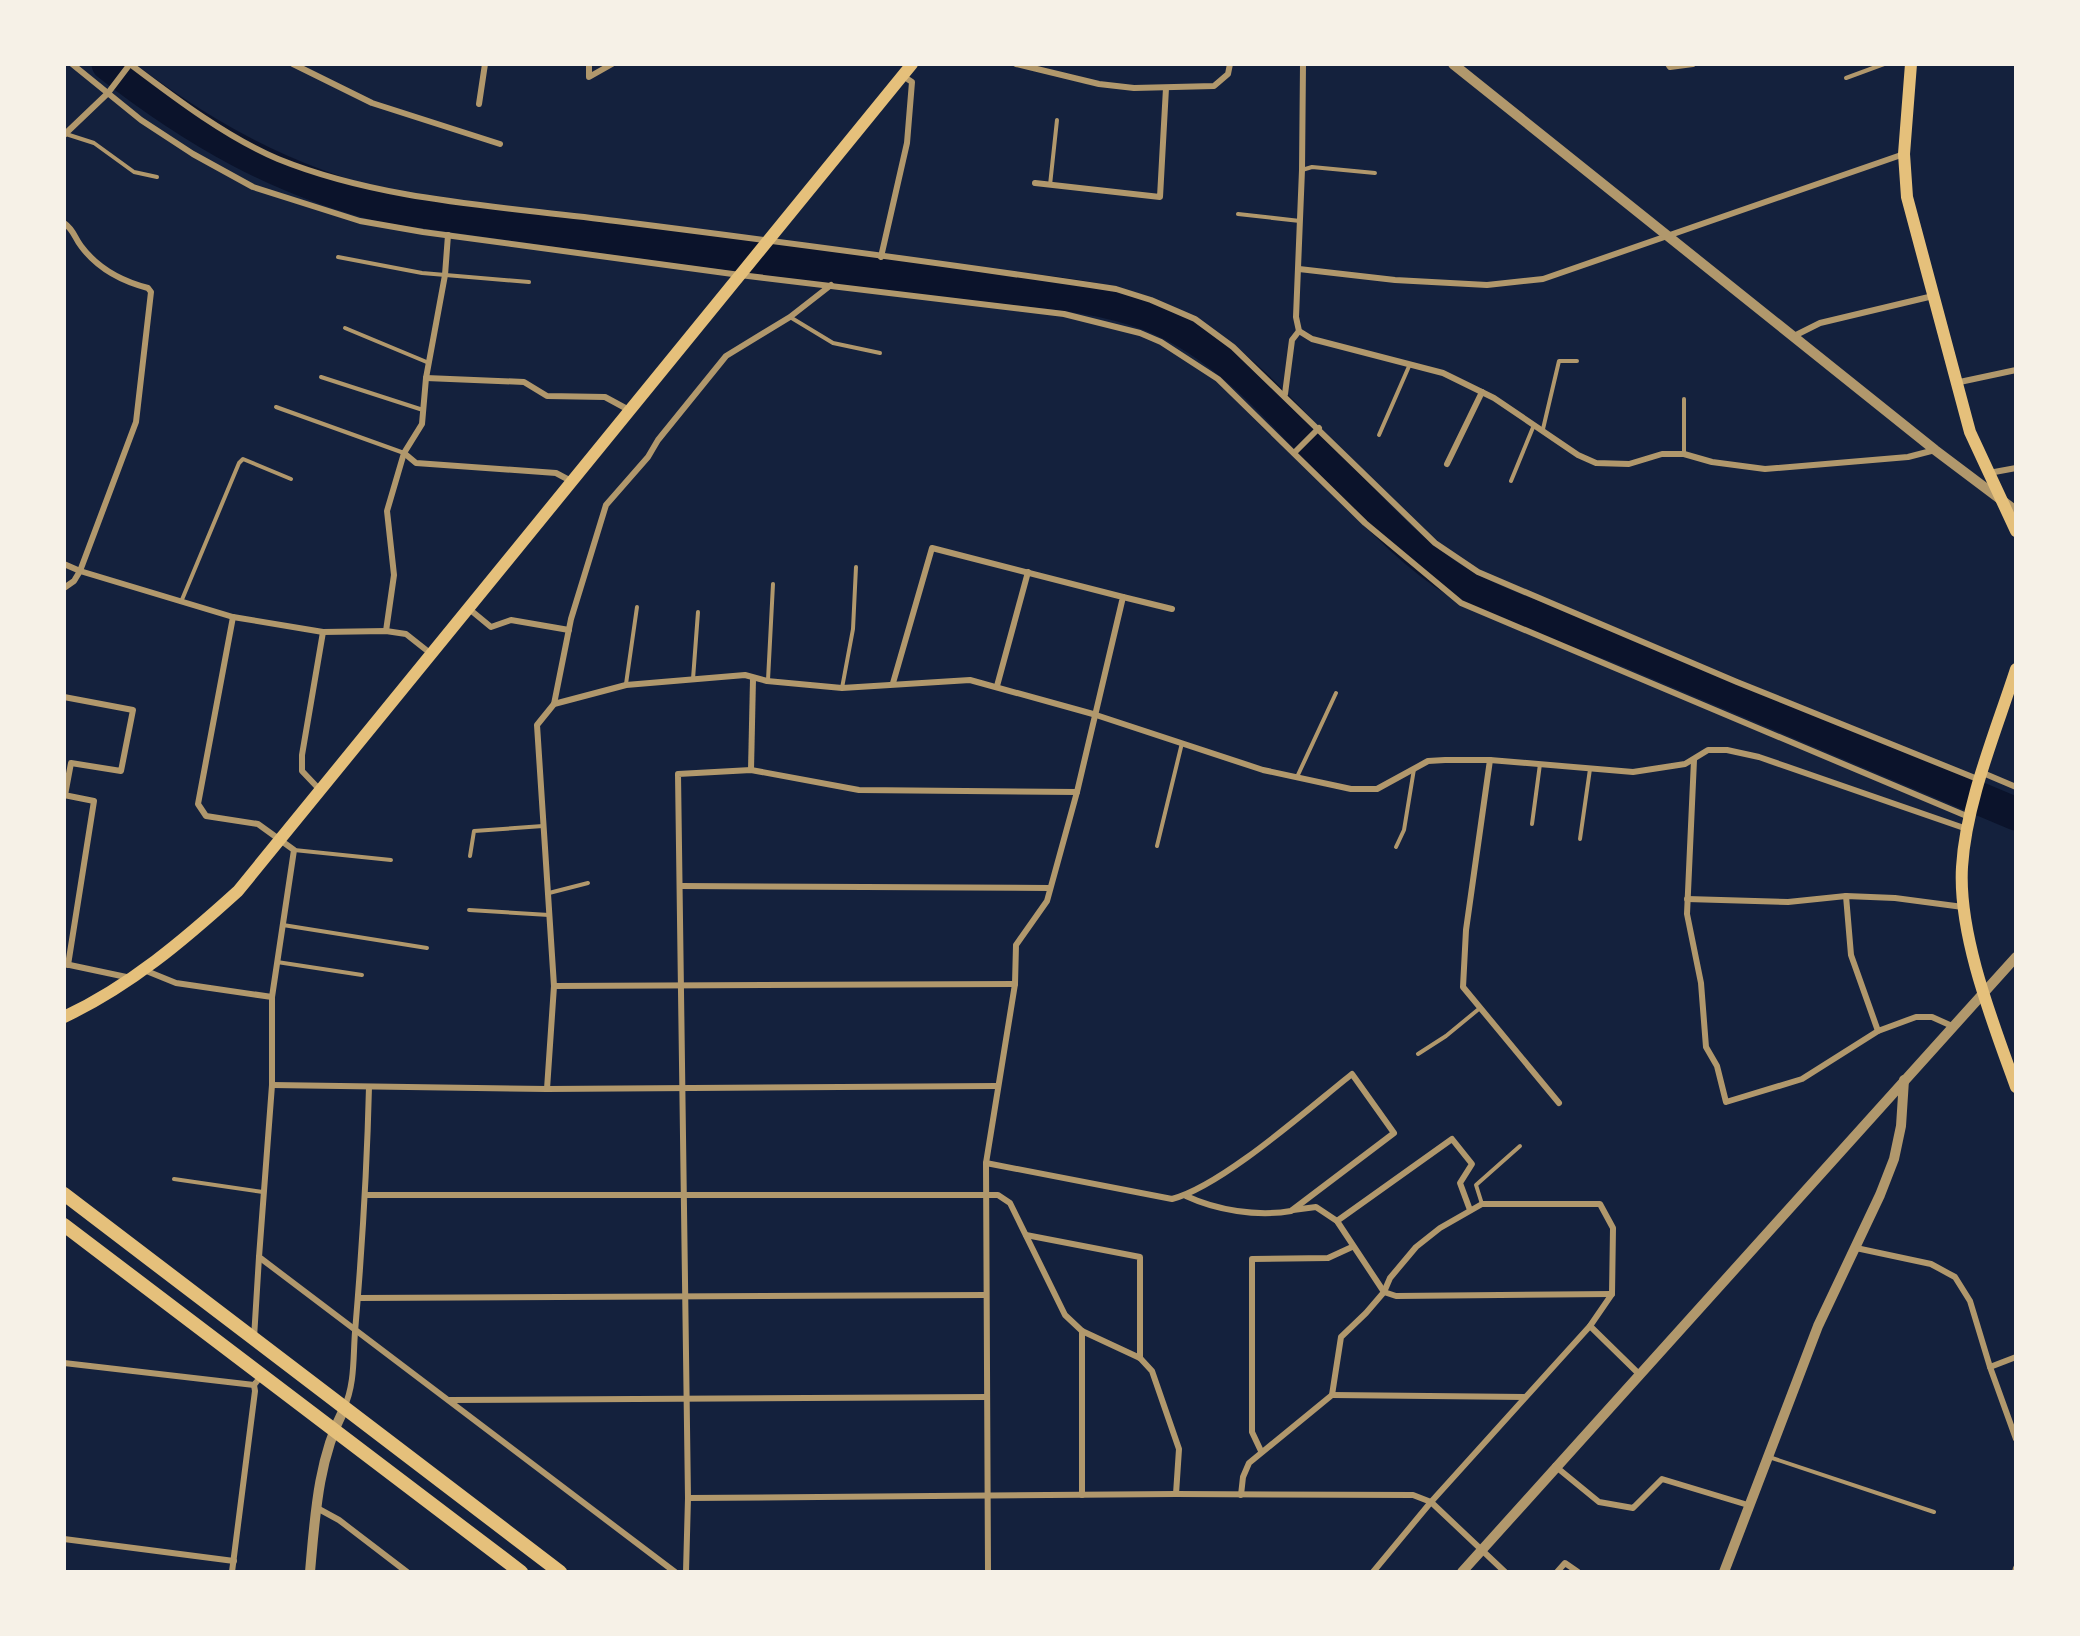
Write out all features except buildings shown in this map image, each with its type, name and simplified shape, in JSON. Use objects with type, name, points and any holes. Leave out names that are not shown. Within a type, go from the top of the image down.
[{"type":"highway","points":[[64,1194],[560,1572]]},
{"type":"highway","points":[[64,1225],[258,1380],[333,1430],[520,1572]]},
{"type":"main road","points":[[64,1017],[92,1004],[180,944],[237,891],[281,840],[430,653],[912,64]]},
{"type":"main road","points":[[1911,64],[1904,154],[1907,197],[1955,383],[1970,432],[2016,531]]},
{"type":"main road","points":[[2016,669],[1969,819],[1962,867],[1963,907],[1984,992],[2016,1087]]},
{"type":"street","points":[[72,64],[141,120],[193,154],[253,187],[360,221],[448,236],[740,275],[831,284],[1064,314],[1140,333],[1161,342],[1218,379],[1296,452],[1365,524],[1461,603],[1969,819]]},
{"type":"street","points":[[65,135],[108,93],[130,64],[206,119],[276,158],[345,181],[466,202],[769,240],[1116,289],[1151,300],[1204,326],[1233,347],[1285,394],[1317,430],[1435,543],[1478,572],[1726,677],[1981,780],[2016,786]]},
{"type":"street","points":[[293,64],[372,103],[500,144]]},
{"type":"street","points":[[479,104],[485,64]]},
{"type":"street","points":[[589,64],[589,77],[612,64]]},
{"type":"street","points":[[1016,64],[1099,84],[1166,88],[1214,86],[1228,74],[1230,64]]},
{"type":"street","points":[[1303,64],[1302,170],[1296,317],[1299,331],[1312,339],[1443,373],[1482,392],[1543,429],[1578,455],[1596,463],[1629,464],[1662,454],[1684,454],[1713,462],[1765,469],[1908,457],[1935,450]]},
{"type":"street","points":[[1453,64],[1935,450],[2016,511]]},
{"type":"street","points":[[1668,64],[1670,67],[1694,64]]},
{"type":"street","points":[[881,257],[907,142],[912,82],[903,75]]},
{"type":"street","points":[[1035,183],[1160,197],[1166,88]]},
{"type":"street","points":[[1299,268],[1395,280],[1487,285],[1543,279],[1904,154]]},
{"type":"street","points":[[64,588],[74,581],[80,571],[136,422],[151,292],[148,288],[113,276],[81,246],[73,229],[65,224]]},
{"type":"street","points":[[386,631],[394,560],[387,511],[404,453],[422,424],[426,378],[445,274],[448,236]]},
{"type":"street","points":[[547,1089],[554,986],[537,724],[554,704],[569,630],[606,505],[648,457],[657,440],[726,356],[790,317],[831,284]]},
{"type":"street","points":[[1794,336],[1820,323],[1933,297]]},
{"type":"street","points":[[1285,394],[1292,340],[1299,331]]},
{"type":"street","points":[[1955,383],[2016,370]]},
{"type":"street","points":[[426,378],[524,382],[547,396],[605,397],[629,410]]},
{"type":"street","points":[[1448,464],[1482,392]]},
{"type":"street","points":[[1296,452],[1317,430]]},
{"type":"street","points":[[404,453],[416,463],[556,473],[571,481]]},
{"type":"street","points":[[1988,473],[2016,468]]},
{"type":"street","points":[[893,683],[932,548],[1172,609]]},
{"type":"street","points":[[64,564],[233,618],[323,632],[386,631],[406,634],[430,653]]},
{"type":"street","points":[[997,686],[1028,572]]},
{"type":"street","points":[[988,1572],[986,1162],[1015,984],[1016,945],[1047,901],[1077,792],[1093,714],[1123,597]]},
{"type":"street","points":[[467,608],[491,627],[511,620],[569,630]]},
{"type":"street","points":[[233,618],[198,804],[206,816],[258,824],[294,850],[272,997],[272,1085],[254,1339]]},
{"type":"street","points":[[320,790],[302,771],[302,755],[323,632]]},
{"type":"street","points":[[554,704],[626,685],[745,675],[753,679],[768,681],[842,687],[970,680],[1093,714],[1263,770],[1351,789],[1377,789],[1428,761],[1490,760],[1633,772],[1685,764],[1708,750],[1727,750],[1969,819]]},
{"type":"street","points":[[751,770],[753,679]]},
{"type":"street","points":[[64,697],[133,710],[121,771],[71,763],[65,795],[94,801],[66,964],[131,978]]},
{"type":"street","points":[[1490,760],[1461,978],[1463,987],[1559,1103]]},
{"type":"street","points":[[1694,760],[1687,899],[1701,982],[1706,1047],[1717,1066],[1726,1102],[1802,1079],[1878,1032],[1917,1017],[1932,1017],[1952,1026]]},
{"type":"street","points":[[686,1572],[688,1498],[678,774],[751,770],[859,790],[1077,792]]},
{"type":"street","points":[[681,886],[1050,888]]},
{"type":"street","points":[[1687,899],[1788,902],[1846,896],[1895,898],[1963,907]]},
{"type":"street","points":[[1846,896],[1851,955],[1878,1032]]},
{"type":"street","points":[[1462,1572],[1480,1549],[2016,957]]},
{"type":"street","points":[[143,970],[176,983],[272,997]]},
{"type":"street","points":[[554,986],[1015,984]]},
{"type":"street","points":[[986,1162],[1172,1199],[1186,1196],[1229,1169],[1352,1074],[1394,1133],[1291,1211]]},
{"type":"street","points":[[1725,1572],[1748,1505],[1818,1326],[1856,1248],[1894,1159],[1901,1126],[1904,1080]]},
{"type":"street","points":[[272,1085],[547,1089],[997,1086]]},
{"type":"street","points":[[310,1572],[316,1508],[324,1459],[333,1430],[351,1393],[366,1195],[369,1087]]},
{"type":"street","points":[[1337,1221],[1452,1139],[1472,1164],[1460,1183],[1470,1210]]},
{"type":"street","points":[[366,1195],[986,1193],[998,1195],[1010,1203],[1065,1315],[1082,1331],[1140,1358],[1152,1371],[1179,1449],[1176,1494]]},
{"type":"street","points":[[1186,1196],[1210,1207],[1277,1213],[1316,1208],[1337,1221],[1384,1293],[1396,1296],[1612,1294]]},
{"type":"street","points":[[1332,1395],[1341,1337],[1384,1293],[1390,1278],[1416,1247],[1482,1204],[1600,1204],[1613,1228],[1612,1294],[1590,1326],[1431,1502],[1373,1572]]},
{"type":"street","points":[[1026,1235],[1140,1257],[1140,1358]]},
{"type":"street","points":[[1261,1451],[1251,1432],[1252,1259],[1328,1258],[1353,1247]]},
{"type":"street","points":[[1856,1248],[1931,1264],[1955,1277],[1970,1301],[1990,1367],[2016,1439]]},
{"type":"street","points":[[259,1257],[355,1332],[449,1400],[675,1572]]},
{"type":"street","points":[[358,1298],[986,1295]]},
{"type":"street","points":[[1590,1326],[1639,1374]]},
{"type":"street","points":[[1082,1331],[1082,1495]]},
{"type":"street","points":[[1990,1367],[2016,1357]]},
{"type":"street","points":[[64,1362],[258,1380],[232,1572]]},
{"type":"street","points":[[1241,1495],[1243,1477],[1249,1463],[1332,1395],[1525,1397]]},
{"type":"street","points":[[449,1400],[987,1397]]},
{"type":"street","points":[[1555,1466],[1599,1502],[1633,1508],[1662,1479],[1748,1505]]},
{"type":"street","points":[[688,1498],[1176,1494],[1413,1495],[1431,1502],[1505,1572]]},
{"type":"street","points":[[316,1508],[339,1520],[407,1572]]},
{"type":"street","points":[[64,1539],[234,1561]]},
{"type":"street","points":[[1557,1572],[1565,1563],[1578,1572]]},
{"type":"lane","points":[[1846,78],[1884,64]]},
{"type":"lane","points":[[1050,185],[1057,120]]},
{"type":"lane","points":[[65,135],[94,143],[135,172],[158,177]]},
{"type":"lane","points":[[1302,170],[1312,167],[1375,173]]},
{"type":"lane","points":[[1238,214],[1300,221]]},
{"type":"lane","points":[[338,256],[422,273],[529,282]]},
{"type":"lane","points":[[790,317],[833,344],[880,353]]},
{"type":"lane","points":[[345,328],[429,363]]},
{"type":"lane","points":[[1543,429],[1559,362],[1577,361]]},
{"type":"lane","points":[[1378,435],[1410,364]]},
{"type":"lane","points":[[321,377],[423,410]]},
{"type":"lane","points":[[1684,399],[1684,454]]},
{"type":"lane","points":[[276,407],[404,453]]},
{"type":"lane","points":[[1511,481],[1534,424]]},
{"type":"lane","points":[[181,602],[239,463],[243,459],[291,479]]},
{"type":"lane","points":[[842,687],[853,629],[856,567]]},
{"type":"lane","points":[[768,681],[773,584]]},
{"type":"lane","points":[[626,685],[637,607]]},
{"type":"lane","points":[[693,680],[698,612]]},
{"type":"lane","points":[[1296,778],[1336,693]]},
{"type":"lane","points":[[1157,846],[1182,743]]},
{"type":"lane","points":[[1532,824],[1540,764]]},
{"type":"lane","points":[[1396,847],[1404,830],[1414,768]]},
{"type":"lane","points":[[1580,839],[1590,769]]},
{"type":"lane","points":[[470,856],[474,831],[545,826]]},
{"type":"lane","points":[[294,850],[391,860]]},
{"type":"lane","points":[[549,893],[588,883]]},
{"type":"lane","points":[[469,910],[551,916]]},
{"type":"lane","points":[[283,925],[427,948]]},
{"type":"lane","points":[[277,962],[362,975]]},
{"type":"lane","points":[[1418,1054],[1446,1036],[1480,1008]]},
{"type":"lane","points":[[1482,1204],[1476,1185],[1520,1146]]},
{"type":"lane","points":[[174,1179],[263,1192]]},
{"type":"lane","points":[[1767,1457],[1934,1512]]},
{"type":"waterway","points":[[108,64],[173,111],[240,151],[311,183],[388,207],[800,263],[1064,294],[1117,304],[1151,315],[1194,337],[1233,366],[1269,399],[1372,510],[1407,544],[1445,574],[1465,586],[1507,606],[1619,647],[2016,814]]}]
